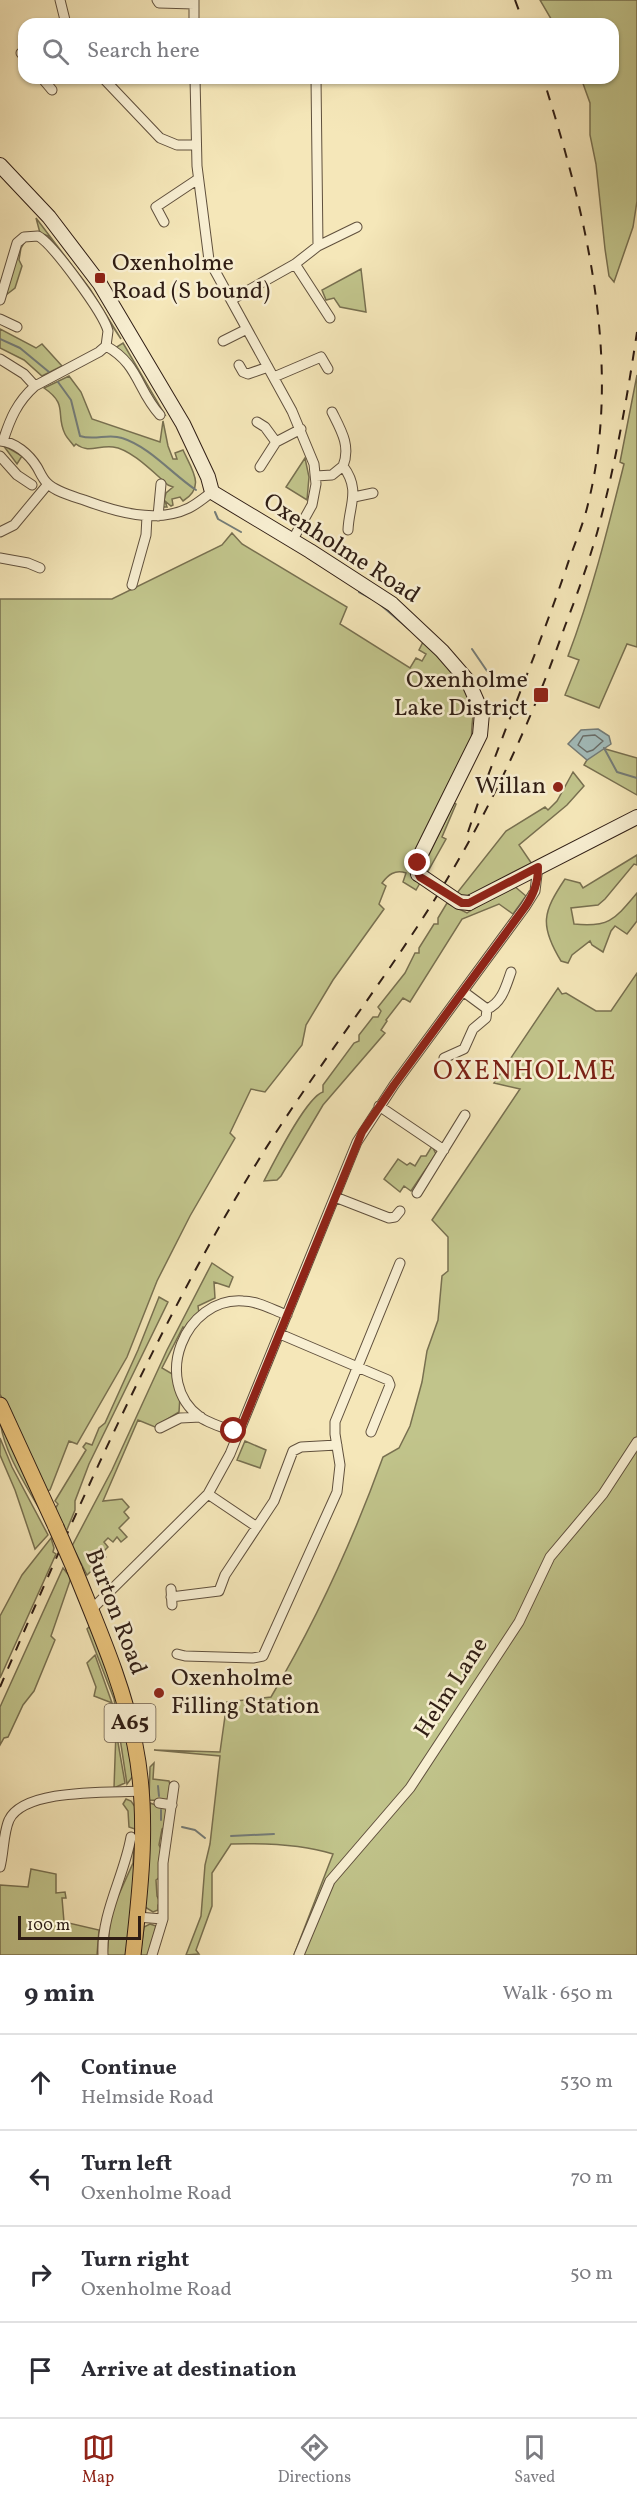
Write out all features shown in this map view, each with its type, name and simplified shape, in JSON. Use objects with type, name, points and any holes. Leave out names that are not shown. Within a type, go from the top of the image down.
[{"type":"main road","points":[[0,165],[49,217],[100,284],[183,424],[208,477],[212,492]]},
{"type":"main road","name":"Oxenholme Road","points":[[212,492],[381,596],[403,614],[462,672],[478,700],[483,719],[480,735],[419,858],[418,874],[459,902],[469,903],[637,816]]},
{"type":"main road","name":"Burton Road","points":[[0,1405],[91,1610],[124,1697],[136,1746],[142,1791],[143,1833],[133,1955]]},
{"type":"street","points":[[60,0],[64,18]]},
{"type":"street","points":[[157,0],[159,3],[194,2],[194,18]]},
{"type":"street","points":[[47,84],[52,90]]},
{"type":"street","points":[[109,84],[160,138],[177,145],[196,145]]},
{"type":"street","points":[[195,84],[198,179],[209,260],[300,429],[316,476],[312,505],[292,541]]},
{"type":"street","points":[[316,84],[318,246]]},
{"type":"street","points":[[164,222],[156,207],[198,179]]},
{"type":"street","points":[[231,300],[295,264],[318,246],[357,227]]},
{"type":"street","points":[[0,300],[17,243],[24,237],[41,237],[83,289],[107,326],[106,346],[90,358],[35,386],[14,410],[1,441],[14,445],[28,456],[48,484],[96,504],[147,516],[158,516],[188,508],[212,492]]},
{"type":"street","points":[[295,264],[330,318]]},
{"type":"street","points":[[0,319],[17,327]]},
{"type":"street","points":[[223,341],[247,329]]},
{"type":"street","points":[[106,346],[128,363],[139,380],[147,400],[160,415]]},
{"type":"street","points":[[274,377],[321,357],[328,369]]},
{"type":"street","points":[[0,358],[24,374],[35,386]]},
{"type":"street","points":[[239,365],[243,372],[248,374],[268,367]]},
{"type":"street","points":[[316,476],[332,475],[343,466],[346,458],[345,440],[332,412]]},
{"type":"street","points":[[257,422],[265,427],[276,442]]},
{"type":"street","points":[[260,467],[276,442],[300,429]]},
{"type":"street","points":[[0,456],[14,472],[32,485]]},
{"type":"street","points":[[14,472],[28,456]]},
{"type":"street","points":[[343,466],[352,484],[354,497],[353,507],[348,516],[348,530]]},
{"type":"street","points":[[0,532],[14,525],[48,484]]},
{"type":"street","points":[[158,516],[161,484]]},
{"type":"street","points":[[354,497],[373,493]]},
{"type":"street","points":[[132,585],[146,535],[147,516]]},
{"type":"street","points":[[0,558],[28,563],[40,568]]},
{"type":"street","points":[[91,1610],[208,1494],[220,1475],[280,1334],[357,1142],[380,1106],[532,896],[538,880],[538,867]]},
{"type":"street","points":[[488,1009],[493,1007],[501,997],[512,973]]},
{"type":"street","points":[[464,992],[488,1009]]},
{"type":"street","points":[[444,1058],[464,1049],[473,1029],[486,1018],[488,1009]]},
{"type":"street","points":[[464,1049],[472,1058]]},
{"type":"street","points":[[380,1106],[444,1150]]},
{"type":"street","points":[[417,1192],[465,1115]]},
{"type":"street","points":[[335,1197],[390,1218],[395,1217],[400,1211]]},
{"type":"street","points":[[177,1654],[253,1658],[262,1656],[337,1492],[340,1465],[335,1422],[400,1276],[400,1263]]},
{"type":"street","points":[[239,1433],[201,1417],[188,1403],[179,1383],[177,1358],[184,1335],[202,1314],[221,1304],[243,1300],[287,1316]]},
{"type":"street","points":[[280,1334],[390,1382],[371,1432]]},
{"type":"street","points":[[180,1418],[188,1403]]},
{"type":"street","points":[[160,1428],[180,1418],[201,1417]]},
{"type":"street","name":"Helm Lane","points":[[299,1955],[330,1881],[410,1788],[519,1622],[550,1557],[603,1494],[637,1442]]},
{"type":"street","points":[[171,1597],[219,1591],[225,1575],[274,1501],[293,1451],[301,1447],[337,1445]]},
{"type":"street","points":[[208,1494],[257,1527]]},
{"type":"street","points":[[152,1955],[163,1919],[163,1863],[174,1786]]},
{"type":"street","points":[[0,1867],[9,1819],[24,1804],[50,1797],[142,1791]]},
{"type":"street","points":[[159,1803],[172,1805]]},
{"type":"street","points":[[103,1955],[108,1912],[128,1857],[131,1837]]},
{"type":"street","points":[[137,1917],[163,1919]]},
{"type":"green space","points":[[540,0],[637,0],[637,201],[633,227],[614,282],[609,276],[596,164],[590,135],[590,103],[583,84],[619,84],[619,18],[550,18]]},
{"type":"green space","points":[[36,218],[90,289],[121,339],[76,271],[48,236],[40,233]]},
{"type":"green space","points":[[23,241],[19,260],[22,266],[15,288],[6,295],[16,250]]},
{"type":"green space","points":[[361,269],[366,312],[340,307],[334,298],[326,300],[322,290]]},
{"type":"green space","points":[[0,329],[36,348],[42,344],[62,366],[42,376],[24,360],[0,348]]},
{"type":"green space","points":[[123,343],[165,415],[161,414],[136,370],[115,348]]},
{"type":"green space","points":[[637,375],[637,647],[627,644],[599,708],[565,695],[579,660],[568,656],[606,536],[624,464],[620,462]]},
{"type":"green space","points":[[69,376],[81,392],[92,419],[160,442],[163,421],[173,459],[177,459],[175,453],[183,450],[193,471],[195,484],[190,496],[183,501],[180,497],[172,499],[173,505],[171,506],[165,501],[167,507],[162,507],[166,493],[173,487],[135,457],[113,447],[89,449],[76,444],[74,446],[62,427],[59,405],[52,394],[44,388]]},
{"type":"green space","points":[[3,445],[22,456],[17,464]]},
{"type":"green space","points":[[305,458],[309,477],[307,500],[286,487]]},
{"type":"green space","points":[[232,533],[242,544],[347,607],[340,624],[410,668],[416,658],[422,661],[426,654],[419,650],[424,640],[453,668],[465,685],[473,704],[472,741],[414,863],[420,883],[416,890],[403,882],[406,873],[402,872],[389,875],[384,880],[382,883],[386,886],[379,904],[384,909],[333,980],[306,1025],[302,1045],[265,1092],[251,1089],[230,1133],[235,1138],[190,1216],[157,1281],[127,1357],[77,1444],[69,1441],[50,1490],[45,1492],[0,1394],[0,599],[112,599],[222,545]]},
{"type":"green space","points":[[595,746],[637,758],[637,795],[584,765]]},
{"type":"green space","points":[[573,772],[584,786],[567,805],[519,845],[532,864],[465,898],[457,893],[506,831],[545,807],[548,810],[557,801]]},
{"type":"green space","points":[[454,803],[456,804],[442,837],[446,839],[425,873],[423,867]]},
{"type":"green space","points":[[637,855],[637,865],[634,864],[598,905],[571,908],[574,924],[604,923],[617,915],[637,893],[637,921],[627,934],[615,926],[603,952],[590,941],[572,955],[568,963],[561,961],[549,938],[546,919],[552,901],[565,879],[580,883],[583,888]]},
{"type":"green space","points":[[513,885],[526,896],[513,914],[499,904],[462,919],[410,1002],[403,998],[386,1020],[381,1030],[385,1033],[323,1105],[281,1176],[277,1180],[264,1181],[299,1118],[323,1092],[323,1085],[354,1043],[359,1041],[359,1035],[373,1017],[378,1017],[381,1011],[378,1007],[405,973],[415,953],[419,953],[419,948],[434,924],[438,924],[438,918],[447,903],[467,913]]},
{"type":"green space","points":[[637,973],[637,1955],[294,1955],[333,1854],[295,1846],[231,1844],[212,1873],[212,1906],[196,1950],[199,1954],[186,1955],[201,1916],[205,1865],[210,1844],[220,1756],[154,1750],[220,1752],[227,1702],[271,1697],[333,1580],[383,1457],[399,1448],[410,1426],[422,1382],[427,1351],[438,1320],[442,1276],[448,1271],[448,1237],[432,1220],[520,1089],[494,1083],[558,988],[562,994],[566,993],[596,1011],[611,1011]]},
{"type":"green space","points":[[432,1146],[436,1154],[411,1191],[404,1186],[400,1192],[384,1179],[398,1159],[407,1165],[410,1163],[415,1166],[421,1156],[426,1156]]},
{"type":"green space","points":[[212,1263],[233,1277],[229,1287],[214,1282],[215,1298],[198,1306],[199,1313],[185,1328],[183,1327],[162,1368],[174,1375],[180,1396],[179,1412],[155,1427],[138,1420],[103,1501],[122,1499],[129,1507],[124,1512],[129,1518],[119,1528],[127,1537],[121,1542],[117,1537],[113,1542],[108,1538],[104,1542],[108,1547],[102,1553],[106,1557],[87,1575],[72,1546],[112,1470],[167,1350]]},
{"type":"green space","points":[[159,1297],[168,1302],[89,1464],[66,1532],[55,1509],[58,1504],[55,1501],[86,1450],[83,1447],[86,1443],[92,1445],[99,1428],[105,1423]]},
{"type":"green space","points":[[0,1416],[47,1522],[11,1456],[1,1429]]},
{"type":"green space","points":[[0,1438],[12,1467],[48,1535],[35,1549],[15,1490],[0,1455]]},
{"type":"green space","points":[[245,1441],[266,1450],[260,1468],[237,1460]]},
{"type":"green space","points":[[51,1538],[53,1552],[56,1554],[0,1678],[0,1616],[22,1575]]},
{"type":"green space","points":[[63,1568],[71,1578],[51,1636],[55,1640],[34,1691],[23,1705],[8,1737],[4,1738],[0,1745],[0,1707]]},
{"type":"green space","points":[[90,1626],[120,1700],[133,1776],[127,1784],[114,1699],[87,1629]]},
{"type":"green space","points":[[95,1655],[112,1703],[94,1696],[96,1687],[87,1663]]},
{"type":"green space","points":[[116,1731],[125,1783],[114,1788]]},
{"type":"green space","points":[[154,1763],[153,1779],[169,1781],[172,1792],[168,1801],[149,1800],[150,1767]]},
{"type":"green space","points":[[126,1799],[131,1801],[138,1811],[129,1955],[107,1955],[111,1912],[133,1863],[135,1829],[129,1827],[128,1811],[123,1804]]},
{"type":"green space","points":[[150,1803],[167,1809],[165,1827],[162,1829],[159,1845],[161,1849],[160,1877],[156,1880],[157,1896],[161,1904],[158,1905],[158,1910],[153,1912],[145,1907]]},
{"type":"green space","points":[[31,1869],[56,1874],[56,1893],[65,1892],[66,1898],[62,1898],[64,1922],[99,1930],[97,1955],[0,1955],[0,1885],[28,1887]]},
{"type":"green space","points":[[150,1924],[156,1926],[150,1955],[140,1955],[144,1927]]},
{"type":"water","points":[[598,729],[609,736],[611,744],[587,760],[568,744],[581,730]]},
{"type":"waterway","points":[[0,339],[20,348],[49,372]]},
{"type":"waterway","points":[[58,382],[71,400],[80,436],[91,438],[112,436],[132,442],[196,490]]},
{"type":"waterway","points":[[215,512],[218,519],[241,532]]},
{"type":"waterway","points":[[359,592],[376,601],[410,630]]},
{"type":"waterway","points":[[472,649],[487,671]]},
{"type":"waterway","points":[[604,748],[617,772],[637,778]]},
{"type":"waterway","points":[[158,1786],[159,1796]]},
{"type":"waterway","points":[[161,1810],[161,1820]]},
{"type":"waterway","points":[[182,1827],[195,1830],[205,1838]]},
{"type":"waterway","points":[[231,1836],[274,1834]]},
{"type":"railway","points":[[515,0],[522,18]]},
{"type":"railway","points":[[468,832],[581,528],[598,451],[602,397],[595,289],[573,182],[545,84]]},
{"type":"railway","points":[[0,1687],[87,1489],[182,1294],[276,1133],[443,886],[479,824],[511,759],[553,660],[597,533],[620,433],[637,332]]},
{"type":"place","name":"Oxenholme Road (S bound)","points":[[100,278]]},
{"type":"place","name":"Oxenholme Lake District","points":[[541,695]]},
{"type":"place","name":"Willan","points":[[558,787]]},
{"type":"place","name":"Oxenholme Filling Station","points":[[159,1693]]},
{"type":"district","name":"OXENHOLME","points":[[525,1072]]},
{"type":"route","points":[[234,1431],[239,1433],[362,1132],[525,907],[535,891],[538,880],[538,867],[466,904],[459,902],[420,877],[417,871],[418,863]]}]
